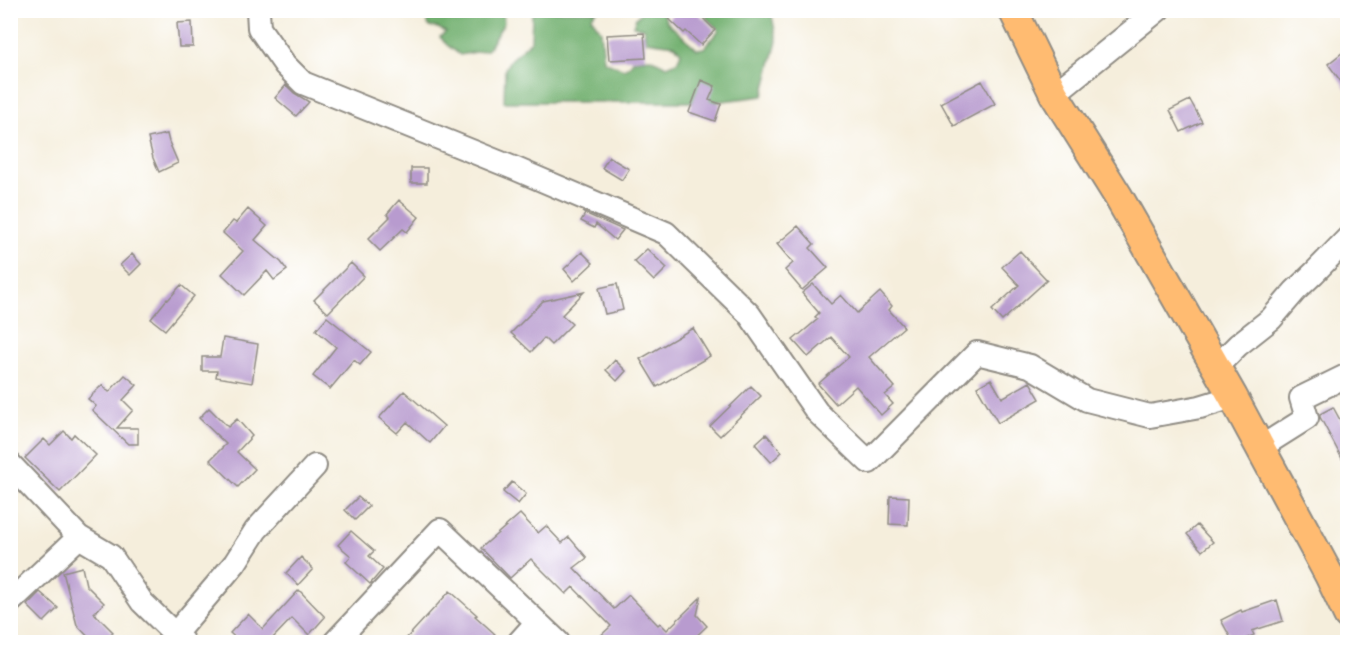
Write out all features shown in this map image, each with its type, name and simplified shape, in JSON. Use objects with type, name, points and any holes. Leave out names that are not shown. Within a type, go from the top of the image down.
[{"type":"main road","points":[[1013,10],[1054,94],[1118,196],[1261,447],[1324,566],[1347,615]]},
{"type":"street","points":[[258,10],[258,28],[285,65],[303,83],[516,169],[666,233],[749,314],[817,412],[869,462],[977,353],[1030,366],[1087,400],[1150,416],[1200,407],[1233,397]]},
{"type":"street","points":[[1054,94],[1158,10]]},
{"type":"street","points":[[1216,367],[1238,345],[1271,320],[1294,291],[1347,238]]},
{"type":"street","points":[[1261,447],[1307,418],[1301,398],[1347,375]]},
{"type":"street","points":[[10,464],[79,537],[111,556],[142,602],[179,638],[235,563],[256,530],[315,466]]},
{"type":"street","points":[[335,642],[440,530],[558,642]]},
{"type":"street","points":[[10,602],[79,537]]},
{"type":"street","points":[[519,642],[537,622]]},
{"type":"green space","points":[[443,11],[448,17],[456,17],[469,15],[473,11],[503,11],[504,23],[487,50],[460,55],[440,37],[446,32],[430,27],[427,23],[427,13]]},
{"type":"green space","points":[[538,11],[597,11],[591,17],[601,31],[604,61],[624,69],[634,60],[650,58],[667,66],[677,62],[681,53],[675,45],[646,41],[644,28],[633,26],[642,11],[663,13],[667,22],[697,49],[704,48],[719,30],[706,18],[707,11],[771,11],[777,41],[763,96],[715,102],[504,102],[505,69],[510,60],[531,41],[532,15]]},
{"type":"building","points":[[677,10],[695,10],[715,30],[701,45],[669,19]]},
{"type":"building","points":[[192,22],[193,47],[179,47],[177,23]]},
{"type":"building","points":[[644,33],[646,58],[609,60],[607,35]]},
{"type":"building","points":[[1347,49],[1347,90],[1328,64]]},
{"type":"building","points":[[701,80],[715,86],[709,100],[721,104],[715,121],[689,112]]},
{"type":"building","points":[[982,81],[995,104],[954,126],[941,103]]},
{"type":"building","points":[[286,85],[309,102],[296,116],[275,98]]},
{"type":"building","points":[[1190,100],[1202,122],[1181,132],[1170,110]]},
{"type":"building","points":[[167,134],[178,163],[159,172],[148,138]]},
{"type":"building","points":[[609,157],[629,169],[622,180],[602,168]]},
{"type":"building","points":[[411,168],[427,168],[427,183],[411,183]]},
{"type":"building","points":[[399,200],[419,217],[407,232],[403,229],[380,251],[368,239],[390,217],[387,214]]},
{"type":"building","points":[[248,209],[267,226],[255,240],[287,270],[274,280],[267,271],[244,295],[222,274],[243,251],[223,233]]},
{"type":"building","points":[[582,212],[623,230],[615,240],[596,224],[594,228],[581,221],[585,214]]},
{"type":"building","points":[[798,226],[814,244],[810,248],[828,268],[802,290],[785,270],[793,263],[777,244]]},
{"type":"building","points":[[647,249],[667,268],[654,281],[634,261]]},
{"type":"building","points":[[1020,251],[1047,280],[1002,321],[992,310],[1019,285],[1002,267]]},
{"type":"building","points":[[582,252],[593,263],[574,281],[564,269]]},
{"type":"building","points":[[132,254],[141,264],[130,275],[120,265]]},
{"type":"building","points":[[351,263],[364,276],[328,313],[314,300]]},
{"type":"building","points":[[617,284],[623,310],[605,314],[599,288]]},
{"type":"building","points":[[813,284],[831,304],[841,295],[857,313],[880,292],[892,306],[889,310],[904,327],[869,357],[895,387],[885,395],[893,404],[881,415],[856,386],[836,404],[818,384],[849,357],[831,337],[808,357],[793,340],[818,319],[815,317],[819,313],[802,293]]},
{"type":"building","points":[[181,285],[194,296],[165,330],[151,319]]},
{"type":"building","points":[[584,292],[562,315],[572,324],[551,345],[544,338],[531,352],[511,333],[543,301]]},
{"type":"building","points":[[327,317],[371,352],[360,365],[354,360],[330,389],[313,376],[336,347],[316,330]]},
{"type":"building","points":[[693,328],[710,356],[657,387],[640,359]]},
{"type":"building","points":[[223,338],[258,344],[252,383],[216,377],[217,371],[202,371],[202,357],[220,357]]},
{"type":"building","points":[[615,360],[626,371],[617,381],[606,370]]},
{"type":"building","points":[[125,375],[137,385],[123,400],[133,410],[117,428],[138,428],[138,444],[128,444],[92,410],[96,406],[88,399],[102,385],[109,392]]},
{"type":"building","points":[[991,379],[1002,398],[1030,382],[1040,399],[998,423],[977,387]]},
{"type":"building","points":[[751,386],[761,396],[720,436],[710,426]]},
{"type":"building","points":[[404,391],[444,426],[430,443],[407,422],[397,433],[379,418]]},
{"type":"building","points":[[1333,407],[1347,433],[1347,468],[1320,417],[1320,414]]},
{"type":"building","points":[[209,408],[228,427],[237,419],[252,436],[237,452],[255,469],[238,487],[210,460],[226,444],[199,418]]},
{"type":"building","points":[[64,431],[71,438],[74,434],[96,455],[60,492],[25,458],[44,439],[50,445]]},
{"type":"building","points":[[766,434],[782,452],[771,462],[755,444]]},
{"type":"building","points":[[512,482],[526,494],[518,504],[503,492]]},
{"type":"building","points":[[890,496],[909,497],[908,525],[889,524]]},
{"type":"building","points":[[358,497],[369,506],[355,520],[345,510]]},
{"type":"building","points":[[520,514],[538,533],[546,526],[562,543],[569,537],[587,558],[574,568],[614,609],[629,595],[658,625],[660,623],[667,630],[701,597],[697,615],[707,626],[690,642],[594,642],[611,626],[573,587],[566,594],[531,559],[510,578],[481,548]]},
{"type":"building","points":[[1197,525],[1213,542],[1202,551],[1187,534]]},
{"type":"building","points":[[351,531],[374,551],[369,556],[383,569],[370,584],[346,562],[351,556],[338,545]]},
{"type":"building","points":[[301,557],[313,569],[298,585],[286,573]]},
{"type":"building","points":[[82,567],[86,585],[104,603],[94,613],[113,632],[102,642],[93,642],[77,625],[63,572]]},
{"type":"building","points":[[299,590],[325,617],[309,635],[292,618],[273,638],[278,642],[240,642],[230,633],[248,614],[263,629]]},
{"type":"building","points":[[450,591],[495,634],[488,642],[403,642]]},
{"type":"building","points":[[40,592],[58,608],[44,622],[27,605]]},
{"type":"building","points":[[1277,600],[1283,621],[1252,631],[1254,635],[1239,642],[1233,642],[1221,620],[1241,610],[1242,612]]}]
